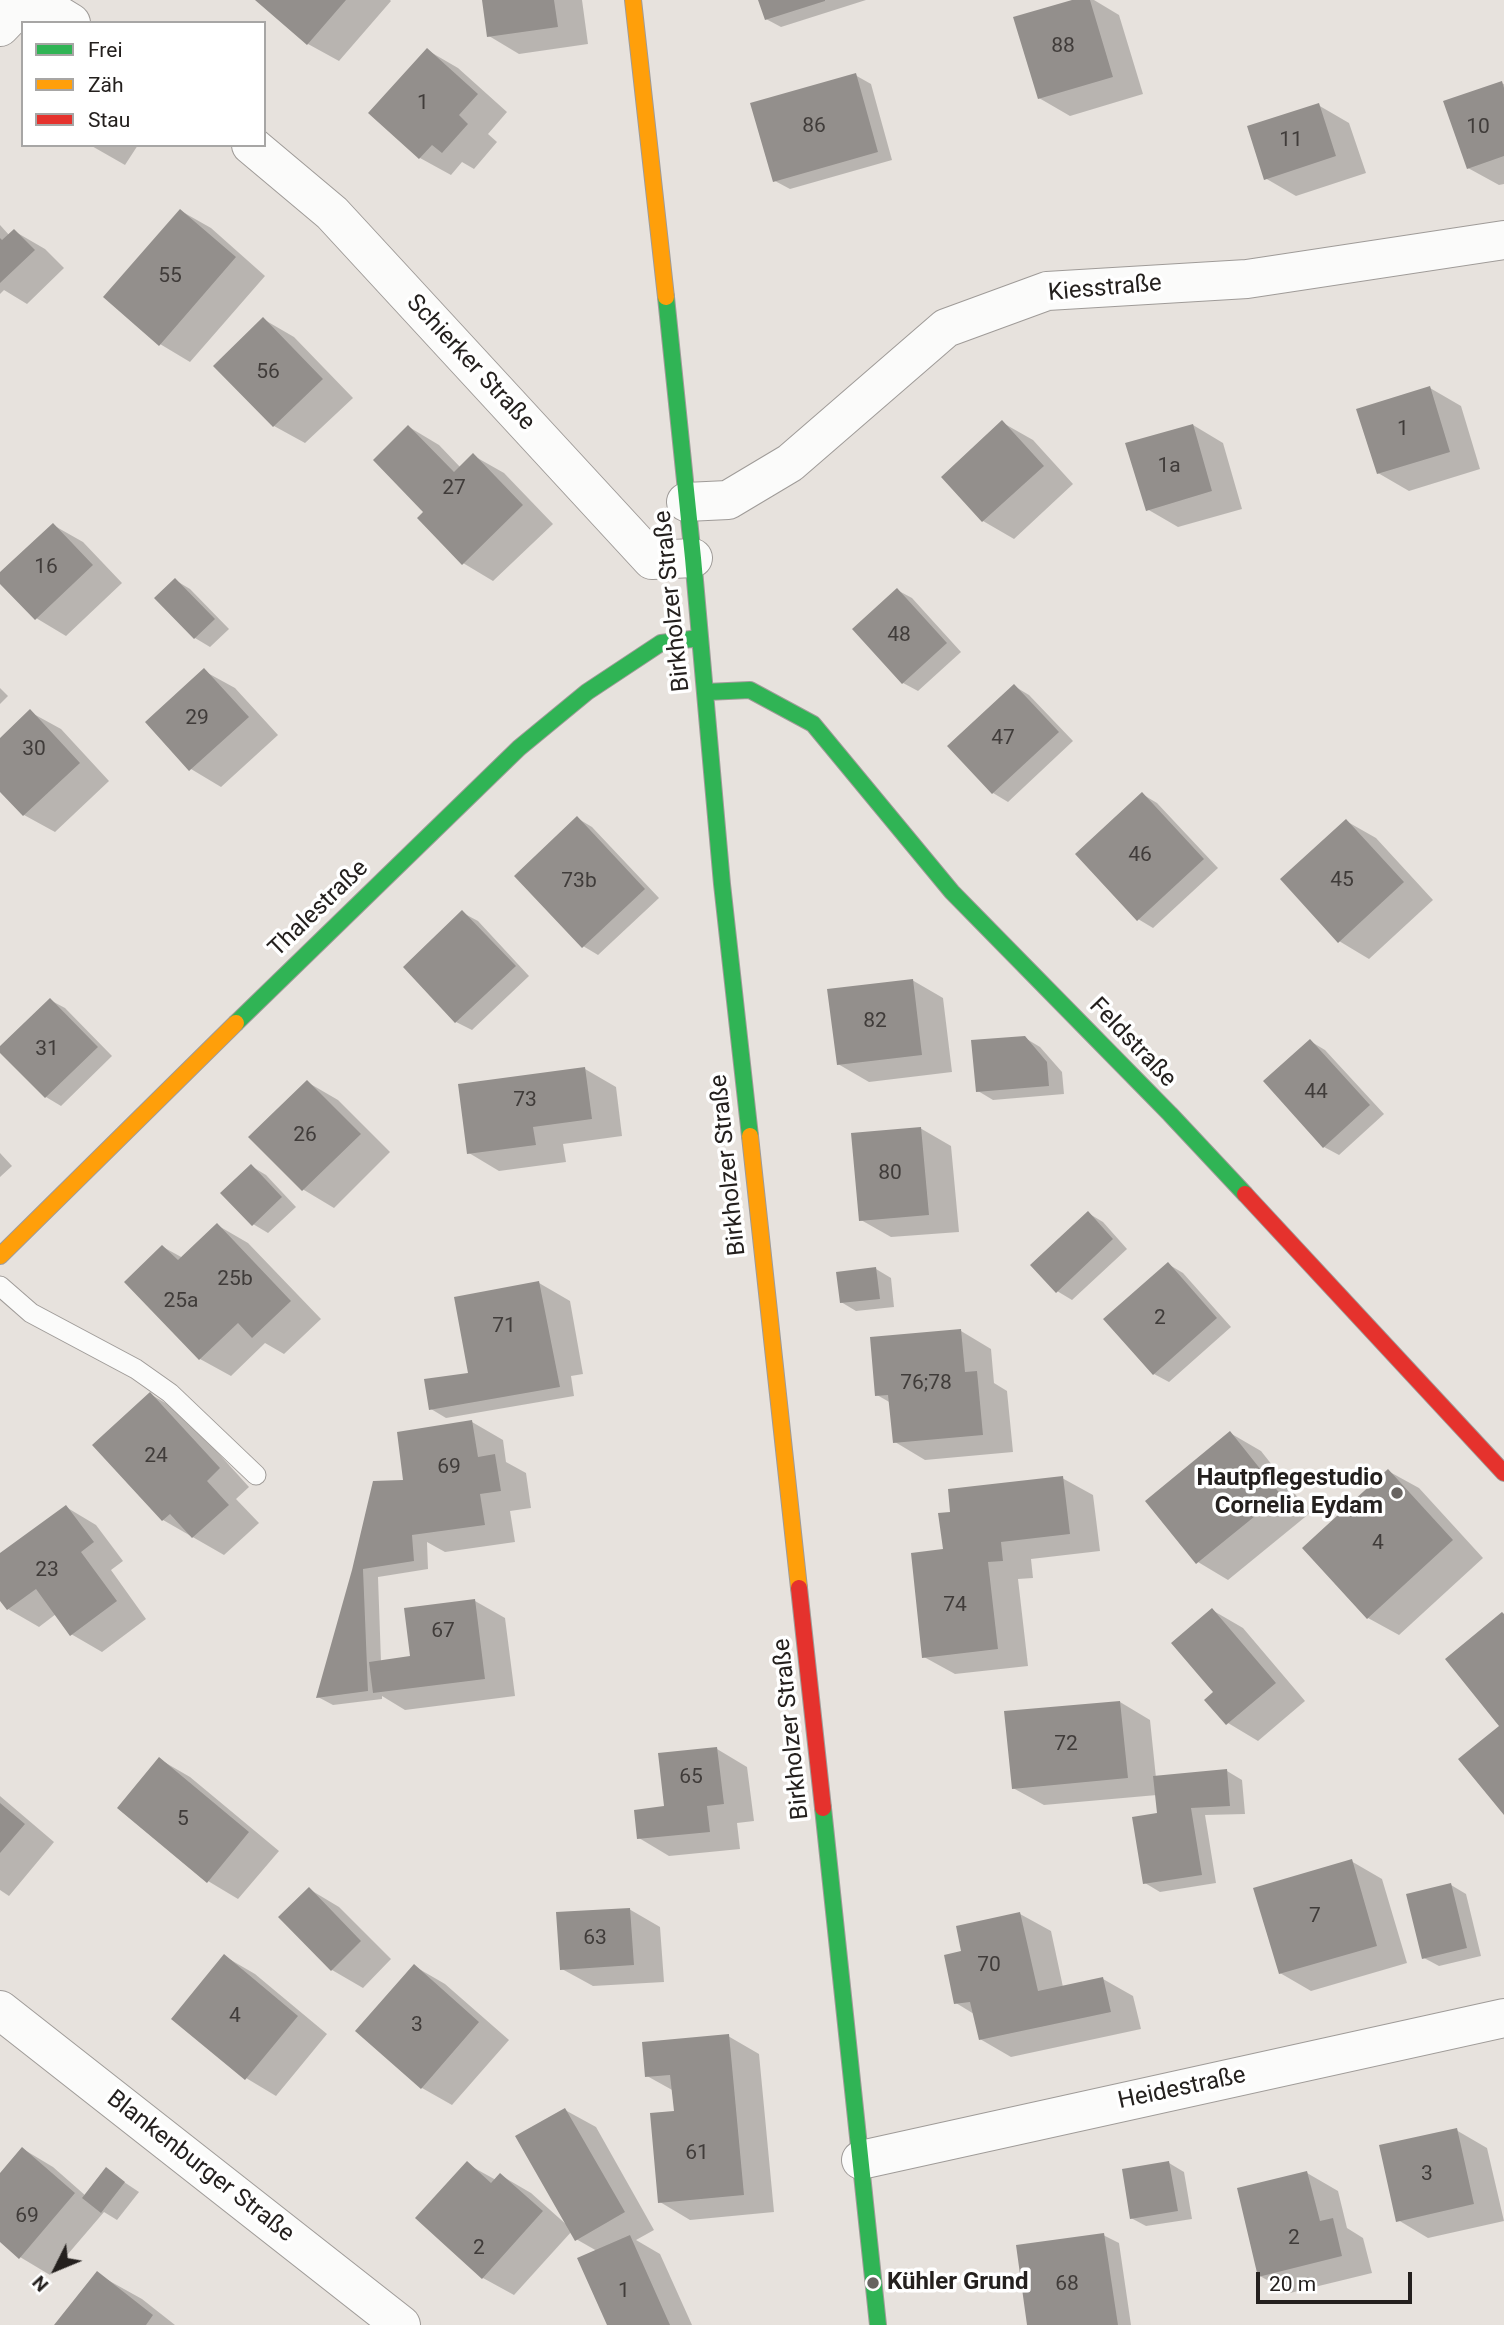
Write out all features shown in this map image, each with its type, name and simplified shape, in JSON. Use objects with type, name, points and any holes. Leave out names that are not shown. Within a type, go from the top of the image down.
[{"type":"street","points":[[0,27],[26,0]]},
{"type":"street","points":[[34,0],[68,21]]},
{"type":"street","name":"Birkholzer Straße","points":[[633,0],[693,558],[722,884],[878,2325]]},
{"type":"street","name":"Schierker Straße","points":[[253,147],[332,213],[652,561],[693,558]]},
{"type":"street","name":"Kiesstraße","points":[[686,502],[728,500],[790,463],[946,328],[1047,291],[1247,279],[1504,240]]},
{"type":"street","name":"Thalestraße","points":[[0,1256],[314,945],[519,748],[587,692],[661,643],[699,638]]},
{"type":"street","name":"Feldstraße","points":[[706,692],[750,690],[813,724],[952,892],[1170,1114],[1504,1473]]},
{"type":"street","name":"Blankenburger Straße","points":[[0,2010],[401,2325]]},
{"type":"street","name":"Heidestraße","points":[[861,2160],[1504,2018]]},
{"type":"lane","points":[[0,1286],[31,1313],[136,1369],[170,1393],[256,1475]]},
{"type":"building","points":[[255,0],[346,0],[307,45]]},
{"type":"building","points":[[482,0],[554,0],[558,27],[487,37]]},
{"type":"building","points":[[758,0],[825,0],[825,1],[765,20]]},
{"type":"building","points":[[1072,0],[1090,0],[1113,77],[1038,99],[1013,17]]},
{"type":"building","points":[[427,48],[478,94],[459,115],[468,124],[442,153],[432,145],[419,159],[368,113]]},
{"type":"building","points":[[856,73],[878,152],[773,182],[750,103]]},
{"type":"building","points":[[1502,81],[1504,156],[1467,169],[1443,101]]},
{"type":"building","points":[[1319,103],[1336,156],[1264,180],[1247,126]]},
{"type":"building","points":[[180,209],[236,257],[159,346],[103,297]]},
{"type":"building","points":[[14,229],[35,250],[0,283],[0,238],[2,240]]},
{"type":"building","points":[[263,317],[323,379],[273,427],[213,366]]},
{"type":"building","points":[[1430,386],[1450,452],[1377,474],[1356,409]]},
{"type":"building","points":[[1002,420],[1044,466],[982,522],[941,477]]},
{"type":"building","points":[[1193,424],[1212,491],[1146,511],[1125,443]]},
{"type":"building","points":[[408,425],[454,472],[473,453],[523,505],[462,565],[417,518],[423,512],[373,460]]},
{"type":"building","points":[[53,523],[93,565],[35,620],[0,584],[0,572]]},
{"type":"building","points":[[175,578],[215,619],[194,639],[154,598]]},
{"type":"building","points":[[897,588],[947,643],[902,684],[852,629]]},
{"type":"building","points":[[204,668],[249,717],[189,771],[145,722]]},
{"type":"building","points":[[1014,684],[1059,732],[992,794],[947,746]]},
{"type":"building","points":[[30,709],[80,763],[23,816],[0,792],[0,738]]},
{"type":"building","points":[[1142,792],[1204,859],[1137,921],[1075,854]]},
{"type":"building","points":[[577,816],[645,889],[582,948],[514,876]]},
{"type":"building","points":[[1346,819],[1404,882],[1338,943],[1280,879]]},
{"type":"building","points":[[462,910],[516,966],[455,1023],[403,967]]},
{"type":"building","points":[[913,979],[922,1055],[837,1065],[827,989]]},
{"type":"building","points":[[50,998],[98,1047],[45,1098],[0,1053],[0,1046]]},
{"type":"building","points":[[1025,1036],[1047,1062],[1049,1086],[976,1092],[971,1040]]},
{"type":"building","points":[[1310,1039],[1370,1105],[1323,1148],[1263,1081]]},
{"type":"building","points":[[585,1067],[592,1119],[533,1127],[536,1145],[467,1154],[458,1084]]},
{"type":"building","points":[[307,1080],[361,1134],[302,1191],[248,1137]]},
{"type":"building","points":[[921,1127],[929,1215],[859,1221],[851,1133]]},
{"type":"building","points":[[251,1164],[282,1197],[252,1226],[220,1193]]},
{"type":"building","points":[[1088,1211],[1113,1239],[1056,1293],[1030,1265]]},
{"type":"building","points":[[217,1223],[291,1301],[252,1338],[238,1323],[199,1360],[124,1282],[162,1245],[178,1260]]},
{"type":"building","points":[[1168,1262],[1217,1318],[1153,1375],[1103,1319]]},
{"type":"building","points":[[876,1267],[880,1299],[840,1303],[836,1272]]},
{"type":"building","points":[[539,1281],[560,1387],[429,1410],[424,1379],[468,1373],[454,1297]]},
{"type":"building","points":[[961,1329],[965,1372],[977,1371],[983,1435],[893,1443],[888,1395],[875,1396],[870,1337]]},
{"type":"building","points":[[150,1392],[220,1468],[207,1481],[229,1505],[192,1538],[170,1514],[162,1521],[92,1445]]},
{"type":"building","points":[[472,1420],[478,1457],[495,1454],[501,1491],[480,1494],[485,1525],[412,1535],[414,1561],[363,1569],[368,1691],[316,1698],[352,1570],[373,1481],[403,1480],[397,1432]]},
{"type":"building","points":[[1230,1431],[1281,1495],[1196,1564],[1145,1501]]},
{"type":"building","points":[[1388,1469],[1453,1540],[1367,1619],[1302,1548]]},
{"type":"building","points":[[1063,1476],[1070,1534],[1001,1542],[1003,1561],[988,1562],[998,1649],[922,1658],[911,1553],[943,1549],[938,1513],[950,1512],[948,1489]]},
{"type":"building","points":[[66,1505],[94,1542],[81,1552],[117,1601],[70,1636],[36,1589],[7,1610],[0,1601],[0,1553]]},
{"type":"building","points":[[475,1599],[485,1679],[373,1693],[369,1662],[410,1656],[404,1608]]},
{"type":"building","points":[[1212,1608],[1276,1683],[1226,1725],[1204,1700],[1213,1692],[1171,1643]]},
{"type":"building","points":[[1502,1612],[1504,1815],[1458,1759],[1499,1726],[1445,1659]]},
{"type":"building","points":[[1120,1701],[1128,1778],[1012,1789],[1004,1711]]},
{"type":"building","points":[[717,1747],[724,1804],[707,1806],[710,1832],[637,1839],[634,1810],[664,1806],[658,1753]]},
{"type":"building","points":[[159,1757],[249,1832],[207,1883],[117,1808]]},
{"type":"building","points":[[1227,1769],[1230,1806],[1191,1808],[1202,1875],[1143,1884],[1132,1817],[1157,1813],[1153,1776]]},
{"type":"building","points":[[0,1803],[25,1824],[0,1853]]},
{"type":"building","points":[[1352,1859],[1377,1946],[1279,1974],[1253,1888]]},
{"type":"building","points":[[1451,1883],[1467,1948],[1422,1959],[1406,1894]]},
{"type":"building","points":[[309,1887],[361,1941],[331,1971],[278,1917]]},
{"type":"building","points":[[630,1908],[634,1965],[560,1970],[556,1912]]},
{"type":"building","points":[[1020,1912],[1038,1991],[1103,1977],[1111,2012],[979,2040],[970,2002],[954,2004],[944,1955],[961,1951],[956,1926]]},
{"type":"building","points":[[224,1954],[298,2016],[245,2080],[171,2019]]},
{"type":"building","points":[[414,1964],[479,2022],[421,2089],[355,2031]]},
{"type":"building","points":[[729,2034],[744,2195],[658,2203],[650,2113],[674,2111],[670,2075],[645,2077],[642,2042]]},
{"type":"building","points":[[565,2108],[625,2212],[575,2241],[515,2136]]},
{"type":"building","points":[[1457,2128],[1474,2204],[1396,2222],[1379,2145]]},
{"type":"building","points":[[22,2147],[75,2193],[19,2259],[0,2242],[0,2173]]},
{"type":"building","points":[[467,2161],[491,2183],[500,2173],[543,2211],[482,2279],[415,2218]]},
{"type":"building","points":[[1169,2161],[1178,2211],[1130,2219],[1122,2169]]},
{"type":"building","points":[[106,2167],[125,2182],[101,2213],[82,2198]]},
{"type":"building","points":[[1307,2171],[1320,2221],[1333,2218],[1342,2256],[1258,2277],[1237,2188]]},
{"type":"building","points":[[1104,2233],[1118,2325],[1027,2325],[1016,2245]]},
{"type":"building","points":[[630,2235],[670,2325],[607,2325],[577,2258]]},
{"type":"building","points":[[97,2271],[153,2315],[146,2325],[54,2325]]},
{"type":"traffic: fast","points":[[666,297],[722,884],[750,1136]]},
{"type":"traffic: fast","points":[[236,1023],[519,748],[587,692],[661,643],[699,638]]},
{"type":"traffic: fast","points":[[706,692],[750,690],[813,724],[952,892],[1245,1194]]},
{"type":"traffic: fast","points":[[823,1808],[878,2325]]},
{"type":"traffic: slow","points":[[633,0],[666,297]]},
{"type":"traffic: slow","points":[[0,1256],[236,1023]]},
{"type":"traffic: slow","points":[[750,1136],[799,1588]]},
{"type":"traffic: jam","points":[[1245,1194],[1504,1473]]},
{"type":"traffic: jam","points":[[799,1588],[823,1808]]},
{"type":"place","name":"Hautpflegestudio Cornelia Eydam","points":[[1397,1493]]},
{"type":"place","name":"Kühler Grund","points":[[873,2283]]}]
